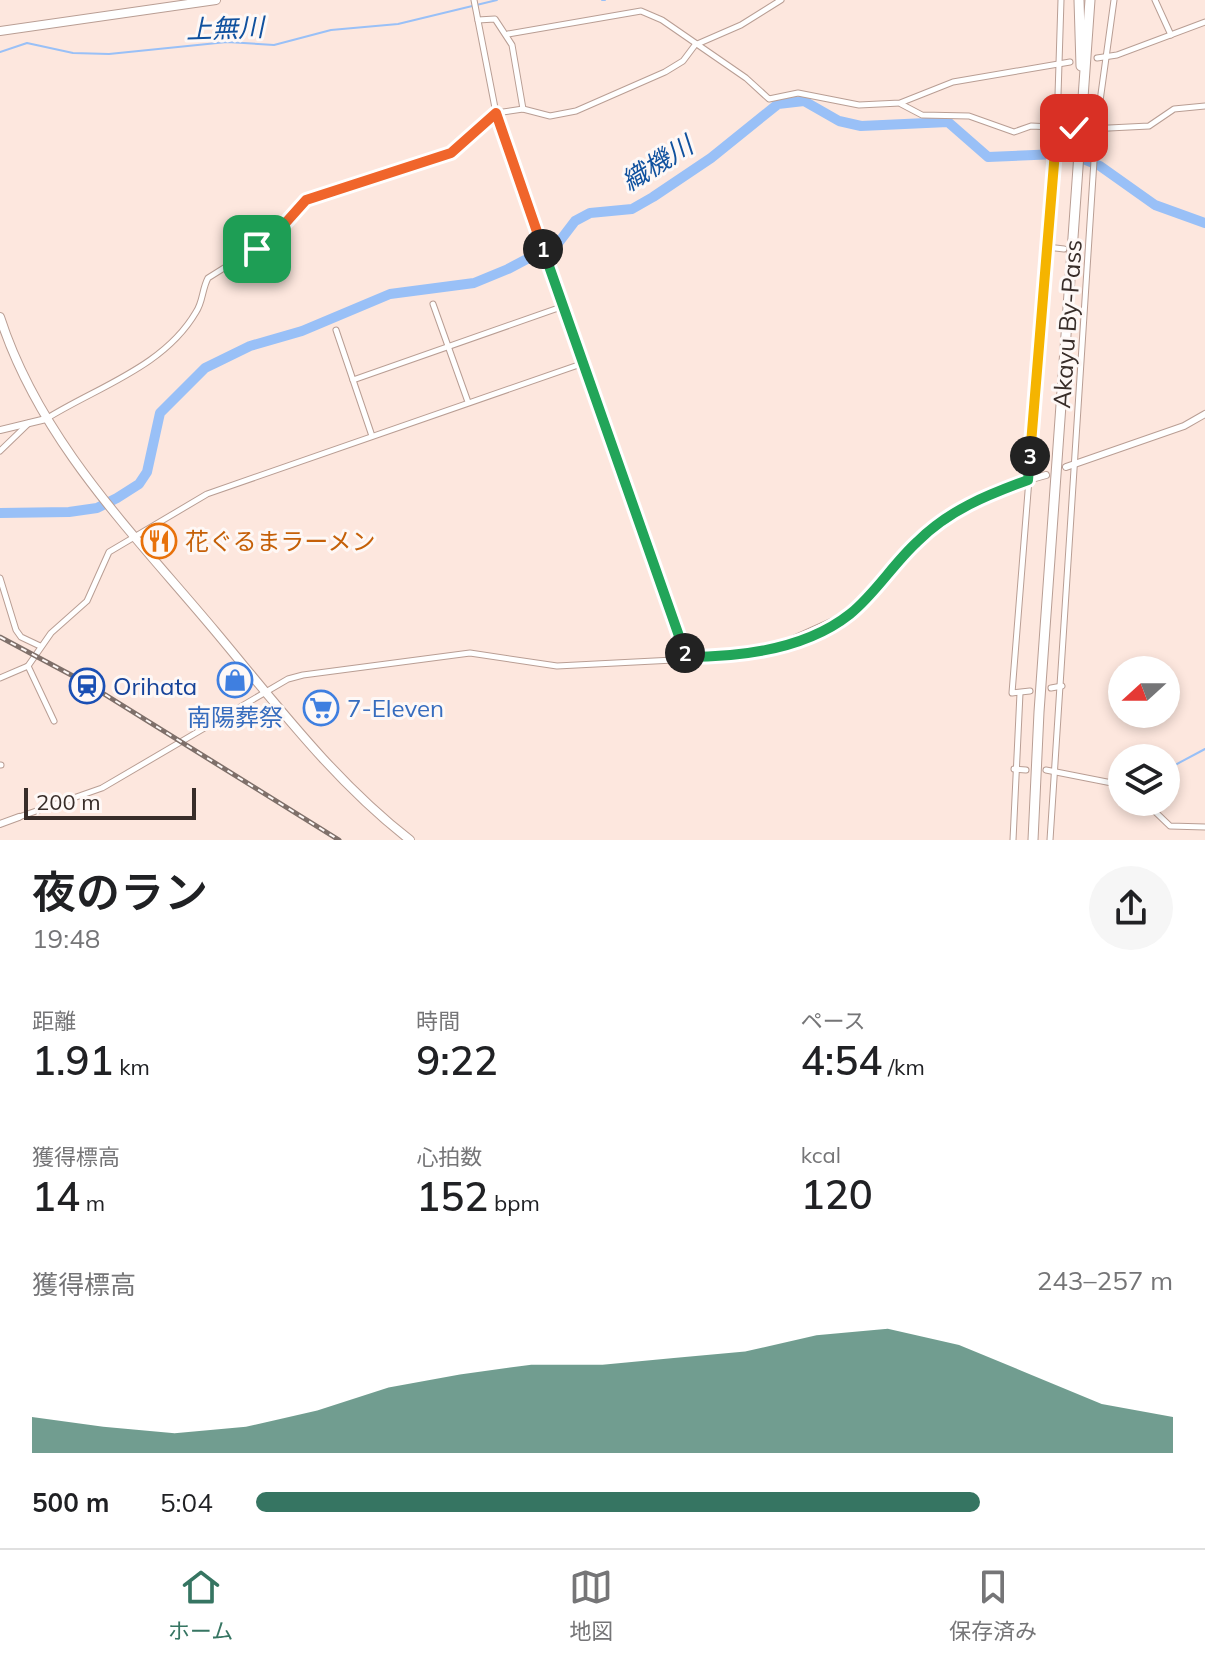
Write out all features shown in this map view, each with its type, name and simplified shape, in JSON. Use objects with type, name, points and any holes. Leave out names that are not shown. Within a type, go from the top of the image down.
[{"type":"highway","points":[[1079,0],[1082,118]]},
{"type":"highway","name":"Akayu By-Pass","points":[[1033,840],[1078,174],[1078,132],[1082,118],[1091,0]]},
{"type":"main road","points":[[0,31],[215,0]]},
{"type":"main road","points":[[0,317],[17,365],[46,419],[104,498],[324,762],[410,840]]},
{"type":"street","points":[[474,0],[496,113],[687,657]]},
{"type":"street","points":[[0,430],[46,419],[126,378],[181,333],[200,305],[208,278],[272,238],[306,200],[451,153],[496,113],[523,109],[550,116],[576,111],[665,72],[683,61],[695,45],[741,25],[781,0]]},
{"type":"street","points":[[1030,691],[1012,693],[1062,63],[1061,0]]},
{"type":"street","points":[[1050,840],[1091,251],[1093,129],[1114,0]]},
{"type":"street","points":[[1155,0],[1171,35]]},
{"type":"street","points":[[508,34],[641,11],[662,20],[746,78],[769,99],[798,93],[859,105],[900,103],[953,82],[1070,62]]},
{"type":"street","points":[[478,20],[495,19],[508,34],[523,109]]},
{"type":"street","points":[[1097,58],[1205,22]]},
{"type":"street","points":[[900,103],[922,115],[969,116],[1014,132],[1031,126],[1078,132]]},
{"type":"street","points":[[1093,129],[1149,126],[1174,109],[1205,106]]},
{"type":"street","points":[[1047,247],[1064,249]]},
{"type":"street","points":[[1081,250],[1091,251]]},
{"type":"street","points":[[433,304],[468,402]]},
{"type":"street","points":[[353,380],[564,306]]},
{"type":"street","points":[[336,330],[372,436]]},
{"type":"street","points":[[0,678],[28,666],[40,646],[87,601],[109,552],[207,494],[584,363]]},
{"type":"street","points":[[1066,467],[1184,426],[1205,414]]},
{"type":"street","points":[[0,451],[30,422]]},
{"type":"street","points":[[0,824],[102,788],[267,692],[303,675],[459,654],[557,666],[753,654],[832,624],[850,613],[916,542],[946,517],[977,498],[1046,475]]},
{"type":"street","points":[[0,578],[16,630],[21,637],[40,646]]},
{"type":"street","points":[[28,666],[54,721]]},
{"type":"street","points":[[1051,688],[1062,686]]},
{"type":"street","points":[[1013,840],[1020,693]]},
{"type":"street","points":[[1014,769],[1026,770]]},
{"type":"street","points":[[1046,770],[1108,782]]},
{"type":"street","points":[[1160,816],[1170,826],[1205,827]]},
{"type":"waterway","name":"上無川","points":[[0,52],[27,43],[73,53],[109,54],[227,42],[274,45],[331,30],[398,24],[497,0]]},
{"type":"waterway","name":"織機川","points":[[0,513],[69,512],[97,508],[117,498],[139,484],[147,472],[160,413],[205,368],[250,346],[302,331],[390,294],[474,283],[508,269],[559,242],[575,221],[590,213],[632,209],[653,197],[711,158],[778,104],[804,101],[839,121],[861,126],[948,122],[988,157],[1058,154],[1083,159],[1100,166],[1155,205],[1205,223]]},
{"type":"waterway","points":[[1180,762],[1205,749]]},
{"type":"railway","points":[[0,637],[88,684],[339,840]]},
{"type":"place","name":"花ぐるまラーメン","points":[[159,541]]},
{"type":"place","name":"南陽葬祭","points":[[235,680]]},
{"type":"place","name":"Orihata","points":[[87,686]]},
{"type":"place","name":"7-Eleven","points":[[321,708]]},
{"type":"route","points":[[257,249],[272,238],[306,200],[451,153],[493,119],[496,113],[687,657],[740,656],[768,650],[832,624],[850,613],[916,542],[946,517],[977,498],[1028,480],[1057,127],[1074,128]]}]
